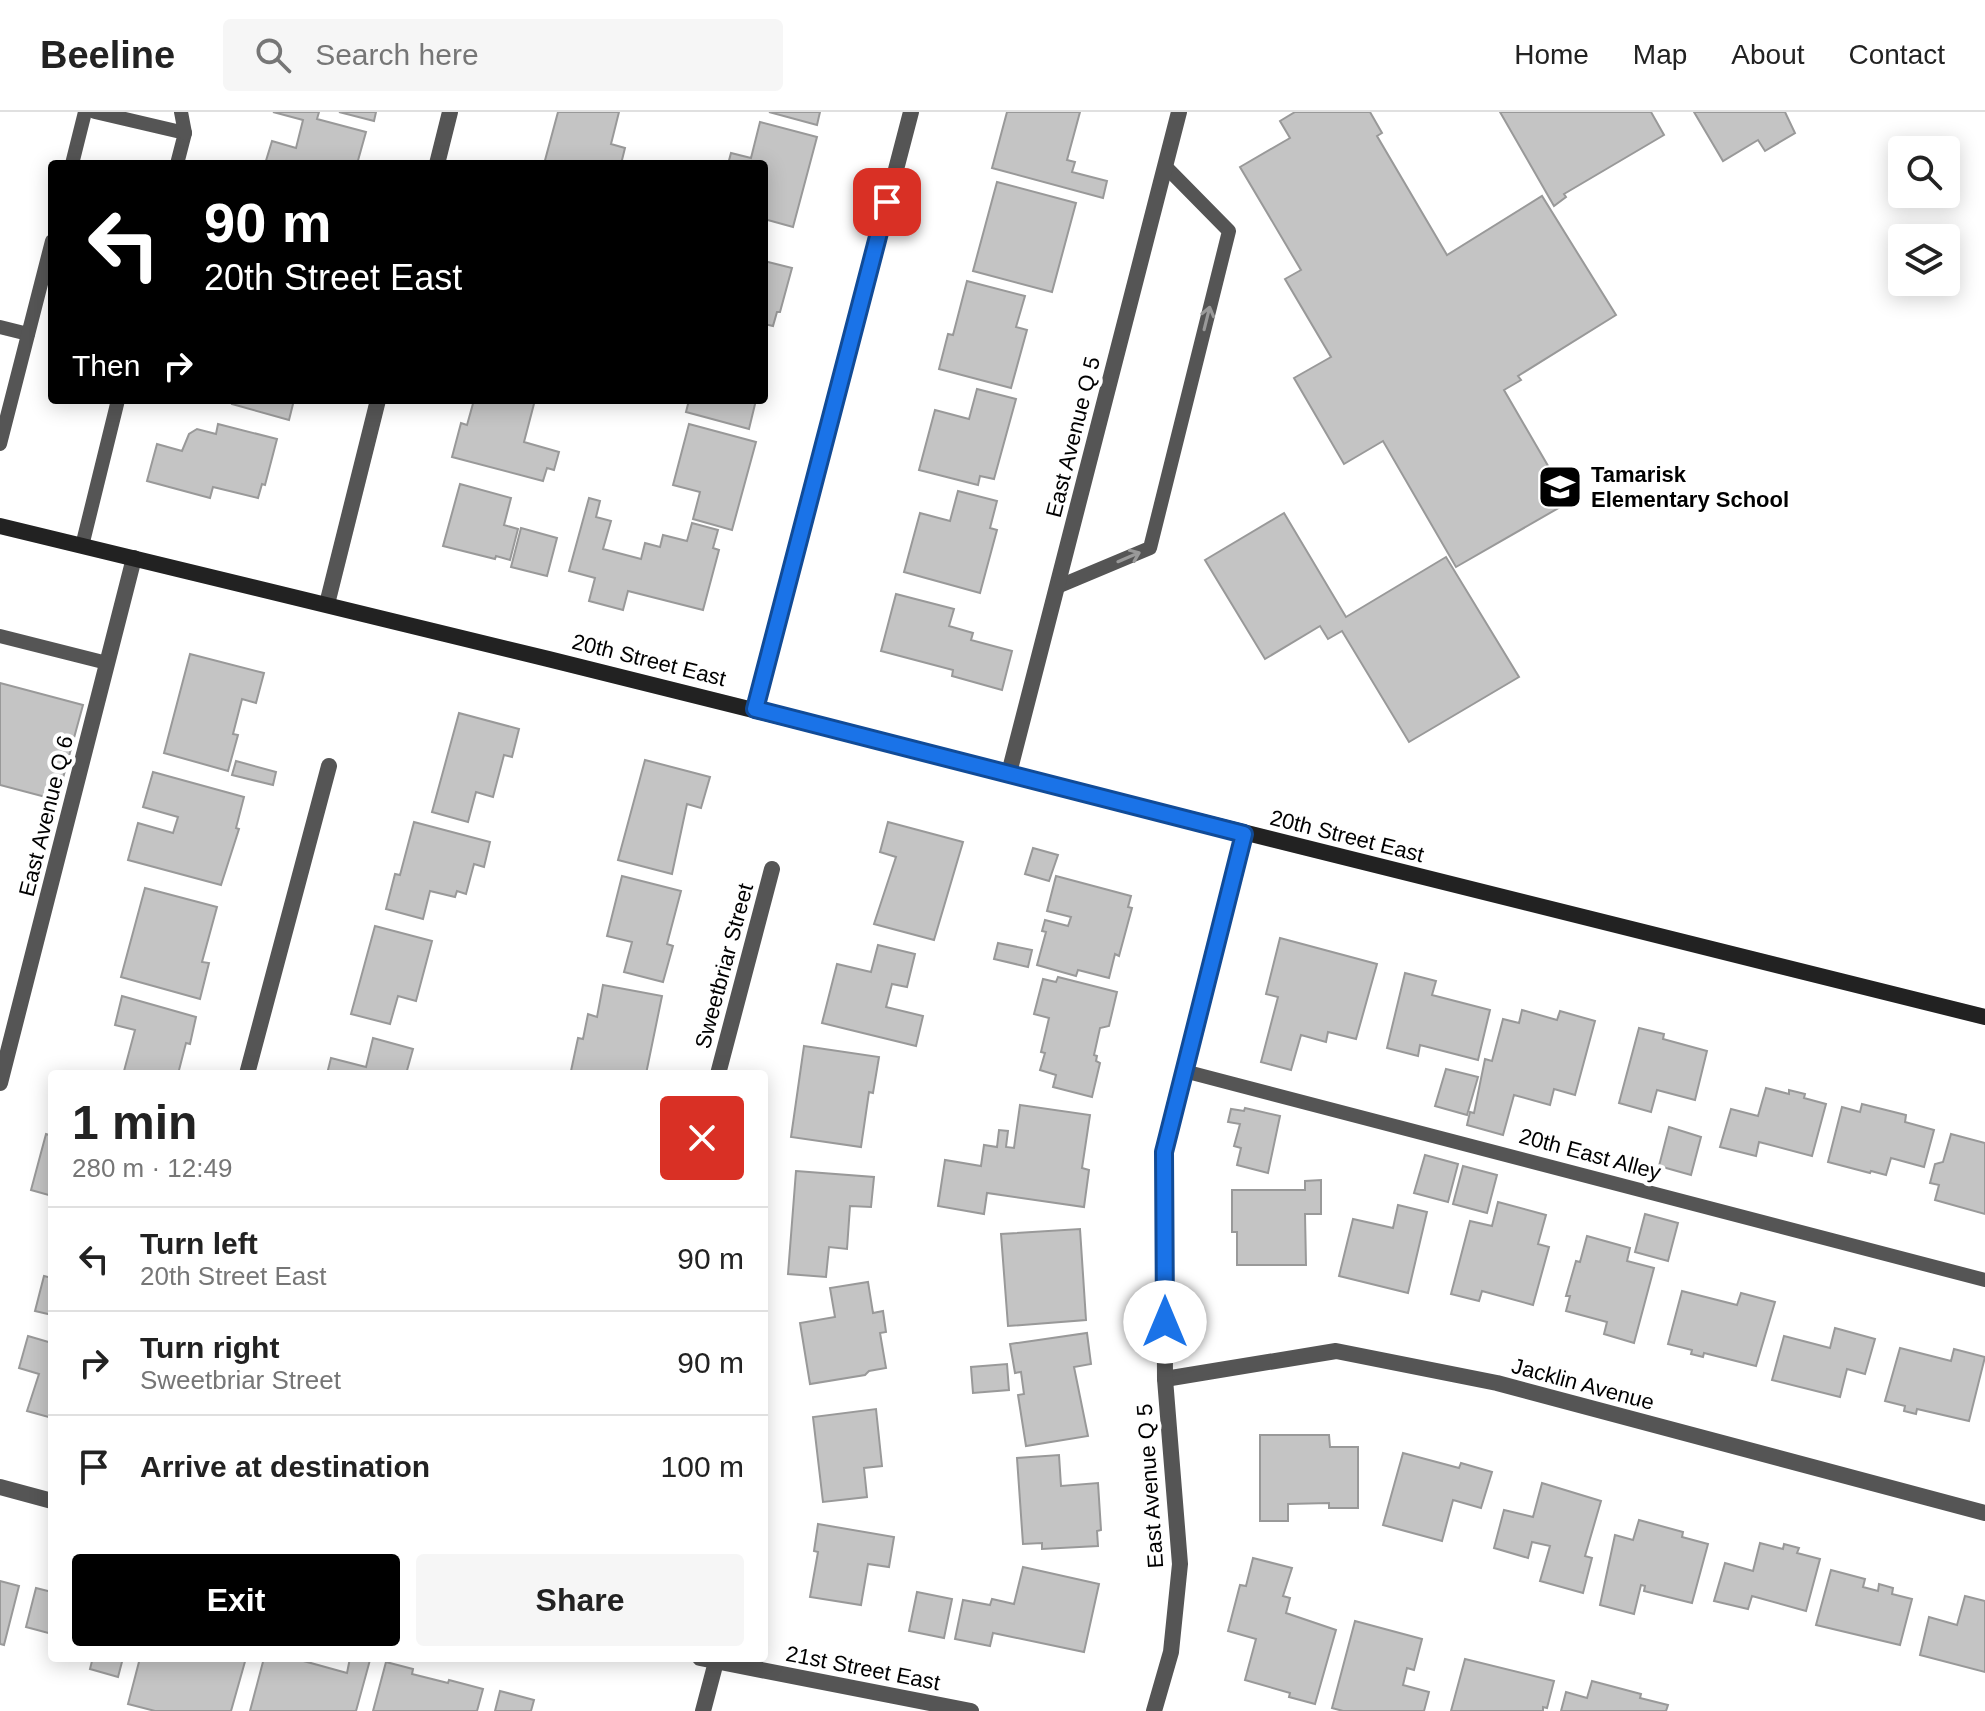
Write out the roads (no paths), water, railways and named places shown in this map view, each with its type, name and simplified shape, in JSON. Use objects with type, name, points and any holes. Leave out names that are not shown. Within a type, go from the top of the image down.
[{"type":"street","points":[[438,160],[450,112]]},
{"type":"street","points":[[755,709],[911,112]]},
{"type":"street","name":"East Avenue Q 5","points":[[1009,773],[1179,112]]},
{"type":"street","points":[[327,604],[377,404]]},
{"type":"street","name":"20th Street East","points":[[0,526],[755,709],[1244,834],[1985,1017]]},
{"type":"street","name":"East Avenue Q 6","points":[[0,1083],[134,558]]},
{"type":"street","points":[[248,1070],[329,766]]},
{"type":"street","name":"East Avenue Q 5","points":[[1154,1711],[1171,1652],[1180,1564],[1165,1379],[1164,1152],[1244,834]]},
{"type":"street","name":"Sweetbriar Street","points":[[719,1070],[772,869]]},
{"type":"street","name":"Jacklin Avenue","points":[[1165,1379],[1336,1351],[1497,1383],[1985,1513]]},
{"type":"street","points":[[0,1487],[48,1500]]},
{"type":"street","points":[[703,1711],[711,1662]]},
{"type":"street","name":"21st Street East","points":[[726,1662],[971,1711]]},
{"type":"lane","points":[[73,160],[85,112]]},
{"type":"lane","points":[[95,112],[185,133]]},
{"type":"lane","points":[[178,160],[185,133],[181,112]]},
{"type":"lane","points":[[1057,587],[1150,548],[1229,231],[1165,166]]},
{"type":"lane","points":[[0,444],[48,256]]},
{"type":"lane","points":[[0,327],[28,334]]},
{"type":"lane","points":[[82,546],[117,404]]},
{"type":"lane","points":[[0,636],[107,663]]},
{"type":"lane","name":"20th East Alley","points":[[1184,1071],[1985,1280]]},
{"type":"place","name":"Tamarisk Elementary School","points":[[1560,487]]}]
